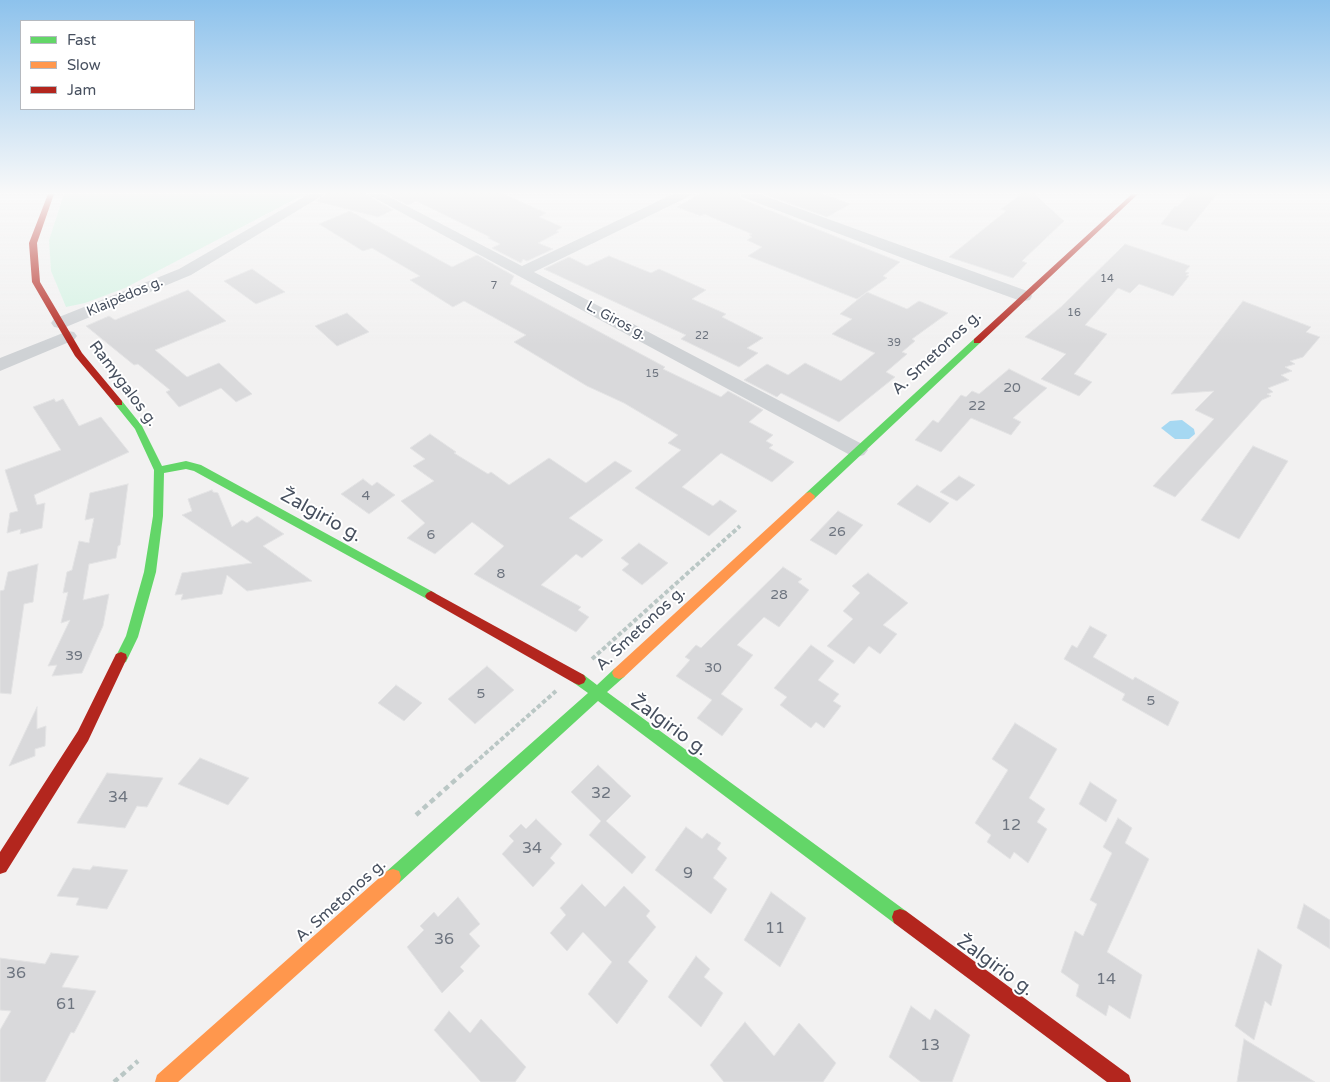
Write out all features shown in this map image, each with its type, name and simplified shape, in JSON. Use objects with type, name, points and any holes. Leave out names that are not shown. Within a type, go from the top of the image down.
[{"type":"street","name":"Ramygalos g.","points":[[0,866],[83,736],[132,637],[150,572],[158,516],[159,470],[139,428],[78,354],[36,282],[33,244]]},
{"type":"street","name":"Klaipėdos g.","points":[[0,365],[64,329],[185,272],[232,244]]},
{"type":"street","name":"L. Giros g.","points":[[470,244],[856,450]]},
{"type":"street","points":[[522,272],[579,244]]},
{"type":"street","points":[[881,244],[1024,296]]},
{"type":"street","name":"A. Smetonos g.","points":[[164,1082],[597,694],[856,450],[1080,244]]},
{"type":"street","name":"Žalgirio g.","points":[[159,470],[186,465],[197,468],[574,675],[597,694],[1122,1082]]},
{"type":"path","points":[[410,820],[741,525]]},
{"type":"path","points":[[114,1082],[143,1056]]},
{"type":"green space","points":[[49,244],[208,244],[125,288],[85,303],[66,307],[51,271]]},
{"type":"water","points":[[1182,420],[1194,429],[1195,434],[1189,439],[1175,439],[1161,428],[1170,421]]},
{"type":"building","points":[[352,244],[411,244],[452,267],[477,255],[514,276],[510,284],[665,367],[663,369],[721,397],[728,391],[763,410],[749,422],[773,435],[766,441],[773,445],[769,448],[794,462],[772,482],[721,453],[682,487],[713,506],[720,500],[737,511],[709,536],[635,488],[681,450],[668,443],[678,435],[624,403],[587,386],[514,342],[526,335],[464,301],[453,307],[410,280],[420,276],[372,248],[363,251]]},
{"type":"building","points":[[499,244],[542,244],[553,249],[527,261],[523,259],[521,263],[492,248]]},
{"type":"building","points":[[757,244],[856,244],[900,262],[883,276],[887,278],[857,299],[748,256],[762,247]]},
{"type":"building","points":[[964,244],[1039,244],[1022,261],[1027,263],[1013,278],[949,257]]},
{"type":"building","points":[[1124,244],[1190,266],[1185,272],[1189,273],[1186,275],[1189,276],[1173,296],[1139,284],[1130,293],[1118,288],[1085,325],[1107,334],[1074,374],[1092,382],[1079,396],[1041,379],[1066,354],[1025,337],[1062,306]]},
{"type":"building","points":[[609,256],[651,273],[659,269],[706,290],[692,299],[726,314],[722,317],[763,338],[747,348],[758,353],[739,367],[681,339],[686,335],[544,269],[569,257],[587,266]]},
{"type":"building","points":[[252,269],[285,292],[256,304],[224,281]]},
{"type":"building","points":[[188,290],[226,321],[155,350],[187,377],[219,363],[252,394],[236,402],[221,388],[179,407],[166,392],[170,390],[138,364],[134,365],[86,326],[109,316],[115,320]]},
{"type":"building","points":[[867,292],[907,309],[919,301],[948,313],[912,339],[915,341],[902,352],[907,354],[886,372],[895,377],[839,422],[781,393],[777,397],[744,380],[767,364],[788,375],[805,363],[841,381],[875,353],[832,334],[852,319],[840,314]]},
{"type":"building","points":[[1243,301],[1311,327],[1306,332],[1320,337],[1303,357],[1290,361],[1295,364],[1285,367],[1292,371],[1281,375],[1289,380],[1268,388],[1273,392],[1267,394],[1271,396],[1262,400],[1175,497],[1153,486],[1214,419],[1195,410],[1214,391],[1171,394]]},
{"type":"building","points":[[347,313],[369,332],[337,346],[315,326]]},
{"type":"building","points":[[1009,369],[1047,388],[1013,418],[1021,422],[1011,435],[971,418],[941,452],[915,440],[933,420],[938,423],[961,395],[966,397],[972,391],[979,394]]},
{"type":"building","points":[[54,399],[56,402],[63,399],[79,426],[101,417],[129,452],[34,495],[37,505],[45,503],[42,528],[20,534],[21,529],[7,533],[10,513],[18,511],[5,470],[61,450],[33,407]]},
{"type":"building","points":[[430,434],[456,452],[454,453],[488,474],[491,472],[509,485],[549,458],[586,483],[615,461],[632,471],[569,518],[603,540],[582,558],[576,554],[541,585],[581,607],[578,610],[589,617],[576,632],[474,574],[504,546],[472,522],[435,554],[407,538],[425,523],[401,501],[434,481],[413,466],[425,459],[410,448]]},
{"type":"building","points":[[1253,446],[1288,461],[1239,539],[1201,520]]},
{"type":"building","points":[[959,476],[975,485],[957,501],[940,492]]},
{"type":"building","points":[[363,479],[372,486],[377,482],[395,495],[369,514],[341,494]]},
{"type":"building","points":[[128,484],[120,545],[118,546],[116,558],[89,564],[83,600],[109,594],[103,626],[82,673],[52,676],[57,665],[48,666],[70,620],[61,623],[68,592],[63,593],[67,572],[72,570],[79,541],[89,543],[94,518],[85,520],[90,493]]},
{"type":"building","points":[[917,485],[949,503],[930,523],[897,504]]},
{"type":"building","points":[[212,490],[218,493],[232,527],[242,520],[247,523],[257,516],[284,534],[263,546],[312,581],[247,591],[227,575],[222,594],[181,600],[183,594],[175,595],[182,573],[252,563],[182,515],[192,511],[188,499]]},
{"type":"building","points":[[838,511],[863,525],[836,555],[810,540]]},
{"type":"building","points":[[639,543],[668,563],[642,585],[622,570],[629,564],[621,558]]},
{"type":"building","points":[[38,564],[33,602],[24,604],[11,694],[0,693],[0,591],[4,590],[8,572]]},
{"type":"building","points":[[783,567],[802,579],[798,582],[809,590],[779,627],[764,617],[737,645],[753,655],[721,694],[743,709],[722,736],[697,718],[712,700],[676,676],[690,660],[685,657],[696,645],[701,648]]},
{"type":"building","points":[[868,573],[908,603],[883,625],[897,634],[880,654],[869,646],[854,664],[827,646],[853,619],[843,611],[860,593],[852,586]]},
{"type":"building","points":[[1090,626],[1107,635],[1093,657],[1133,680],[1135,677],[1179,702],[1168,726],[1122,700],[1125,694],[1064,659],[1072,645],[1077,648]]},
{"type":"building","points":[[811,645],[834,661],[818,680],[839,694],[833,701],[841,706],[824,728],[816,722],[811,728],[780,705],[787,697],[774,688]]},
{"type":"building","points":[[487,666],[514,690],[475,724],[448,699]]},
{"type":"building","points":[[396,685],[422,703],[404,721],[378,703]]},
{"type":"building","points":[[37,707],[37,729],[46,726],[45,746],[35,749],[35,756],[9,766]]},
{"type":"building","points":[[1015,723],[1057,749],[1029,798],[1045,809],[1037,822],[1047,829],[1028,863],[1014,852],[1010,859],[987,842],[991,835],[975,823],[1008,770],[992,759]]},
{"type":"building","points":[[200,758],[249,778],[228,805],[178,784]]},
{"type":"building","points":[[598,765],[631,796],[606,821],[646,857],[632,874],[589,835],[601,821],[571,792]]},
{"type":"building","points":[[107,773],[163,778],[147,807],[137,806],[125,828],[77,823]]},
{"type":"building","points":[[1090,782],[1117,800],[1106,822],[1079,804]]},
{"type":"building","points":[[1118,818],[1132,828],[1125,843],[1149,859],[1107,952],[1142,975],[1130,1019],[1109,1005],[1106,1016],[1076,996],[1079,985],[1061,972],[1075,931],[1083,936],[1097,904],[1090,900],[1112,853],[1103,847]]},
{"type":"building","points":[[536,819],[562,844],[550,858],[555,863],[533,887],[502,854],[514,841],[509,836],[521,824],[526,829]]},
{"type":"building","points":[[686,827],[702,839],[707,833],[721,843],[717,849],[727,858],[713,878],[727,889],[711,914],[655,870]]},
{"type":"building","points":[[93,866],[128,870],[107,909],[76,905],[79,898],[57,896],[73,868],[90,870]]},
{"type":"building","points":[[582,884],[605,907],[624,886],[650,911],[646,916],[656,927],[628,962],[648,981],[617,1024],[588,994],[612,962],[583,932],[567,951],[550,933],[566,915],[560,908]]},
{"type":"building","points":[[771,892],[806,918],[780,967],[744,940]]},
{"type":"building","points":[[458,897],[480,924],[469,934],[480,946],[460,967],[464,971],[442,993],[407,947],[424,930],[420,926],[434,912],[438,917]]},
{"type":"building","points":[[1304,904],[1330,920],[1330,949],[1297,928]]},
{"type":"building","points":[[1258,949],[1282,965],[1271,1006],[1265,1001],[1254,1040],[1235,1026]]},
{"type":"building","points":[[51,953],[79,956],[62,987],[96,991],[74,1033],[71,1032],[45,1082],[0,1082],[0,1030],[11,1011],[0,1010],[0,958],[45,964]]},
{"type":"building","points":[[696,956],[710,969],[704,977],[723,993],[701,1027],[668,997]]},
{"type":"building","points":[[911,1006],[930,1020],[935,1009],[970,1035],[952,1082],[921,1082],[889,1057]]},
{"type":"building","points":[[449,1011],[470,1033],[481,1019],[526,1067],[515,1082],[481,1082],[434,1030]]},
{"type":"building","points":[[745,1022],[774,1056],[799,1023],[836,1063],[823,1082],[724,1082],[710,1065]]},
{"type":"building","points":[[1244,1039],[1315,1082],[1237,1082]]},
{"type":"traffic: fast","points":[[810,496],[977,341]]},
{"type":"traffic: fast","points":[[119,403],[139,428],[159,470],[158,516],[150,572],[132,637],[121,658]]},
{"type":"traffic: fast","points":[[159,470],[186,465],[197,468],[431,596]]},
{"type":"traffic: fast","points":[[393,877],[619,673]]},
{"type":"traffic: fast","points":[[579,679],[900,917]]},
{"type":"traffic: slow","points":[[619,673],[810,496]]},
{"type":"traffic: slow","points":[[164,1082],[393,877]]},
{"type":"traffic: jam","points":[[33,244],[36,282],[78,354],[119,403]]},
{"type":"traffic: jam","points":[[977,341],[1081,244]]},
{"type":"traffic: jam","points":[[431,596],[579,679]]},
{"type":"traffic: jam","points":[[0,866],[83,736],[121,658]]},
{"type":"traffic: jam","points":[[900,917],[1122,1082]]}]
